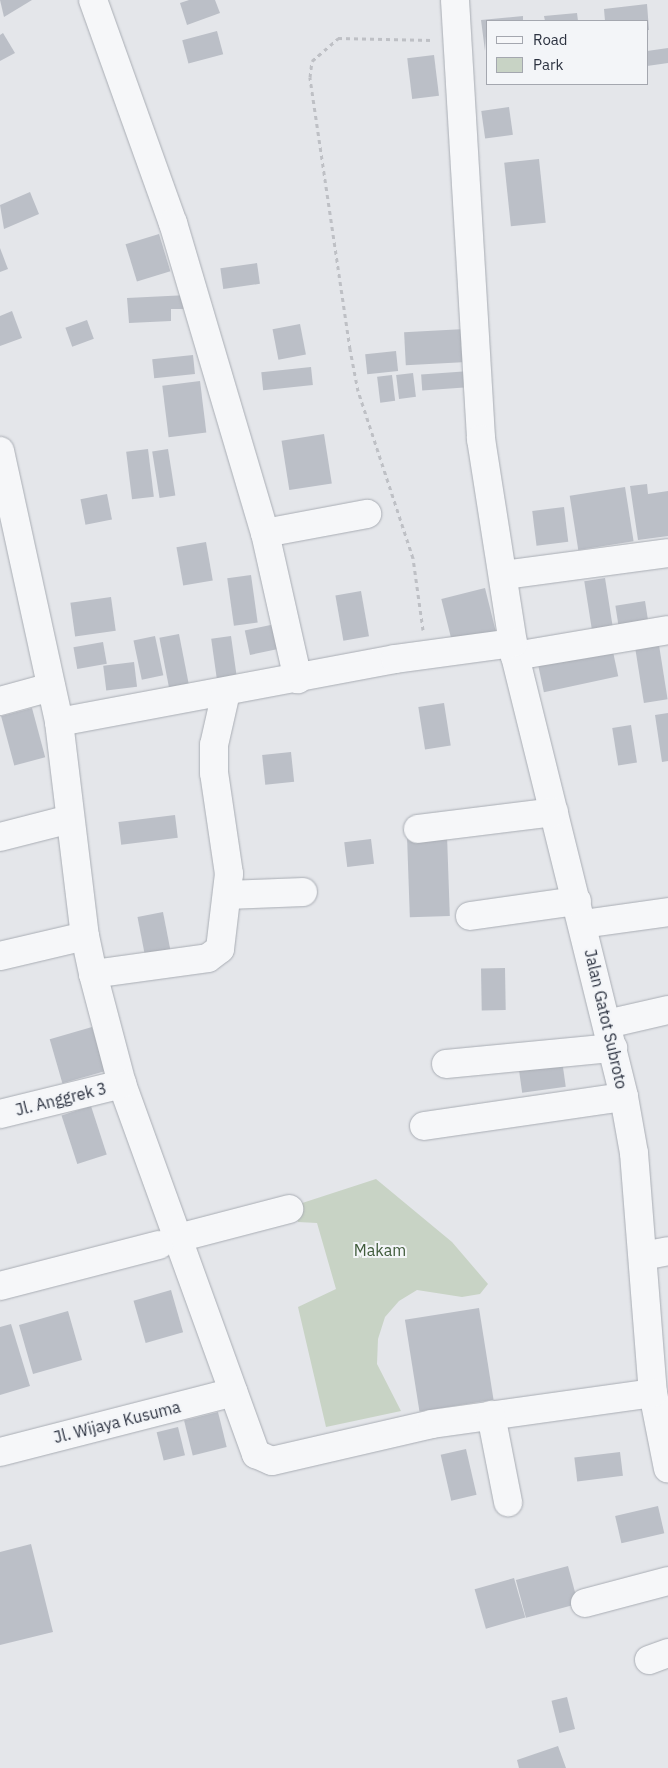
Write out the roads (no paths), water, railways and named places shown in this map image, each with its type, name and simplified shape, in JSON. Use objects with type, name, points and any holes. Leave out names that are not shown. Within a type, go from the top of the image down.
[{"type":"street","points":[[93,0],[172,222],[266,533],[298,679]]},
{"type":"street","name":"Jalan Gatot Subroto","points":[[456,0],[456,41],[481,439],[504,575],[514,649],[610,1036],[655,1253],[657,1334],[653,1393],[663,1428],[668,1469]]},
{"type":"street","points":[[0,451],[10,550],[51,687],[59,722],[84,936],[93,974],[122,1084],[168,1241],[233,1392],[256,1454],[272,1461],[419,1426],[653,1393]]},
{"type":"street","points":[[266,533],[367,514]]},
{"type":"street","points":[[504,575],[668,553]]},
{"type":"street","points":[[59,722],[413,657],[514,649],[668,630]]},
{"type":"street","points":[[0,701],[51,687]]},
{"type":"street","points":[[93,974],[216,955],[222,942],[228,896],[226,840],[214,773],[216,727],[226,692]]},
{"type":"street","points":[[418,829],[554,812]]},
{"type":"street","points":[[0,837],[70,819]]},
{"type":"street","points":[[228,896],[303,892]]},
{"type":"street","points":[[470,916],[580,912],[668,912]]},
{"type":"street","points":[[0,956],[84,936]]},
{"type":"street","points":[[446,1064],[610,1036],[668,1010]]},
{"type":"street","name":"Jl. Anggrek 3","points":[[0,1114],[122,1084]]},
{"type":"street","points":[[424,1126],[624,1097]]},
{"type":"street","points":[[0,1286],[289,1209]]},
{"type":"street","name":"Jl. Wijaya Kusuma","points":[[0,1452],[233,1392]]},
{"type":"street","points":[[491,1415],[508,1502]]},
{"type":"street","points":[[585,1603],[668,1581]]},
{"type":"park label","name":"Makam","points":[[380,1250]]}]
